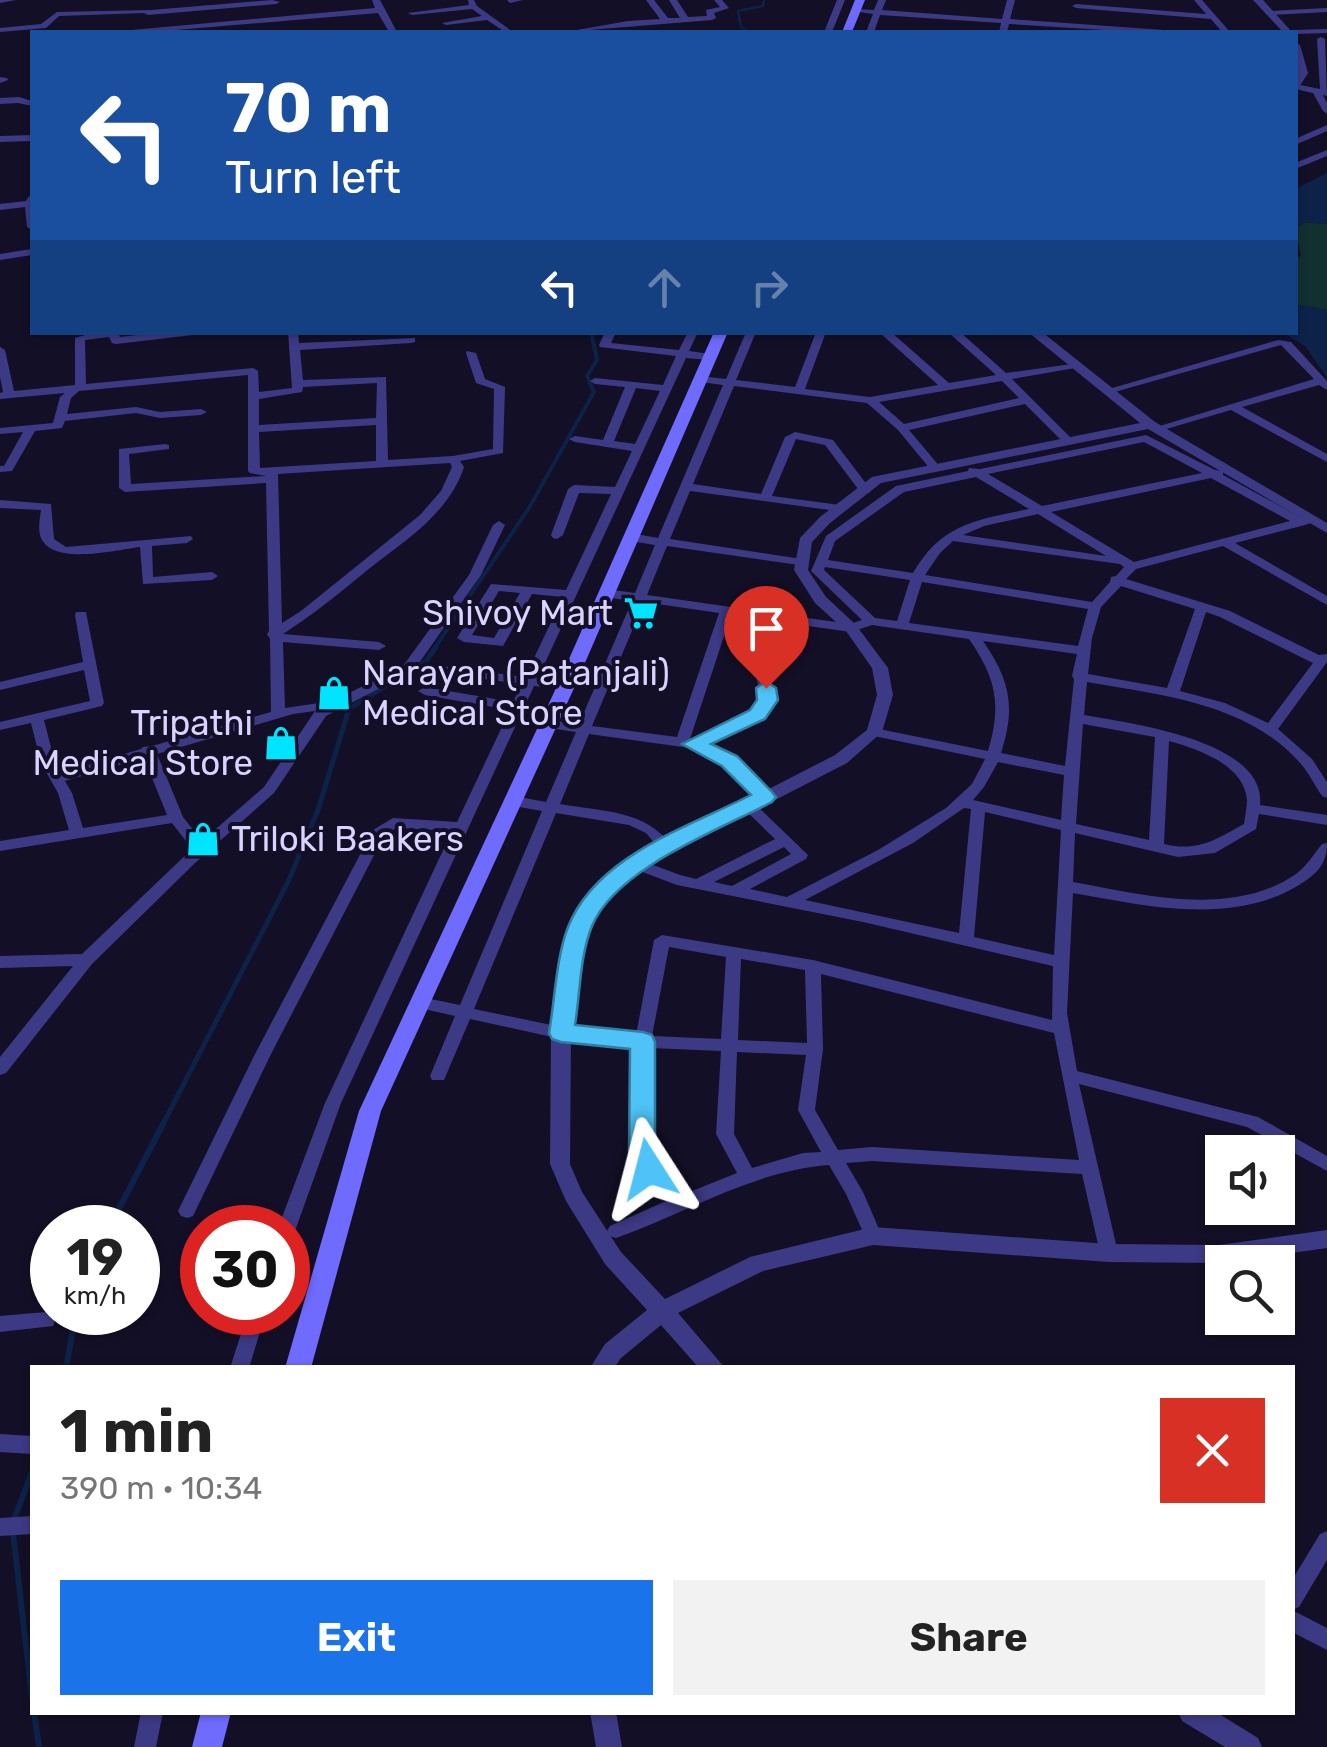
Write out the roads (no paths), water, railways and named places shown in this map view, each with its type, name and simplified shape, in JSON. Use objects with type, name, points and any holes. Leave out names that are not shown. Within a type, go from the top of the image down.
[{"type":"main road","points":[[849,30],[858,5]]},
{"type":"main road","points":[[299,1365],[370,1111],[566,686],[720,335]]},
{"type":"main road","points":[[207,1747],[215,1715]]},
{"type":"street","points":[[0,1],[12,0]]},
{"type":"street","points":[[143,30],[151,0]]},
{"type":"street","points":[[510,0],[518,0]]},
{"type":"street","points":[[650,0],[666,20]]},
{"type":"street","points":[[673,0],[686,21]]},
{"type":"street","points":[[606,30],[655,20],[712,18],[709,12],[725,8],[718,0]]},
{"type":"street","points":[[829,30],[841,0]]},
{"type":"street","points":[[871,30],[882,0]]},
{"type":"street","points":[[934,16],[937,0]]},
{"type":"street","points":[[1004,30],[1011,0]]},
{"type":"street","points":[[1146,0],[1156,12]]},
{"type":"street","points":[[1198,0],[1224,30]]},
{"type":"street","points":[[1258,0],[1289,30]]},
{"type":"street","points":[[0,30],[43,26],[57,14],[148,12],[276,1],[279,19]]},
{"type":"street","points":[[1070,29],[1077,3],[1213,17]]},
{"type":"street","points":[[412,13],[472,4],[504,30]]},
{"type":"street","points":[[188,30],[233,28],[378,5],[393,30]]},
{"type":"street","points":[[858,5],[878,12],[1101,30]]},
{"type":"street","points":[[1269,12],[1327,10]]},
{"type":"street","points":[[942,30],[945,16]]},
{"type":"street","points":[[446,23],[487,18]]},
{"type":"street","points":[[655,20],[662,30]]},
{"type":"street","points":[[1298,33],[1324,35],[1321,92],[1327,111]]},
{"type":"street","points":[[0,101],[30,103]]},
{"type":"street","points":[[1298,141],[1327,128]]},
{"type":"street","points":[[0,140],[30,138]]},
{"type":"street","points":[[1298,165],[1327,153]]},
{"type":"street","points":[[0,207],[30,201]]},
{"type":"street","points":[[0,257],[30,252]]},
{"type":"street","points":[[0,431],[54,428],[62,418],[66,397],[78,387],[80,338],[99,335]]},
{"type":"street","points":[[113,335],[116,341],[172,335]]},
{"type":"street","points":[[256,396],[298,390],[293,335]]},
{"type":"street","points":[[609,335],[604,345],[710,357]]},
{"type":"street","points":[[295,1205],[333,1103],[692,335]]},
{"type":"street","points":[[438,1076],[751,335]]},
{"type":"street","points":[[799,390],[820,335]]},
{"type":"street","points":[[887,335],[948,387]]},
{"type":"street","points":[[956,335],[1068,441]]},
{"type":"street","points":[[1038,335],[1153,427],[1221,472],[1326,528]]},
{"type":"street","points":[[294,348],[410,340]]},
{"type":"street","points":[[871,621],[817,571],[805,542],[871,485],[940,466],[1153,427],[1323,384],[1282,342],[1107,391]]},
{"type":"street","points":[[0,350],[4,396],[250,369],[255,374],[256,396],[254,471],[272,475]]},
{"type":"street","points":[[165,447],[122,451],[125,488],[453,460],[499,451],[500,387],[480,382],[471,353]]},
{"type":"street","points":[[700,378],[870,400],[1074,365]]},
{"type":"street","points":[[298,384],[382,379],[382,465]]},
{"type":"street","points":[[595,381],[664,388]]},
{"type":"street","points":[[607,444],[632,384]]},
{"type":"street","points":[[870,400],[940,466],[976,470],[1128,564]]},
{"type":"street","points":[[902,428],[1027,400]]},
{"type":"street","points":[[1233,406],[1326,458]]},
{"type":"street","points":[[62,418],[136,410],[160,416],[201,412]]},
{"type":"street","points":[[256,429],[383,421]]},
{"type":"street","points":[[0,470],[8,469],[30,430]]},
{"type":"street","points":[[766,498],[791,436],[795,435],[829,442],[871,485],[900,490]]},
{"type":"street","points":[[711,1365],[614,1258],[573,1196],[560,1164],[561,1033],[580,928],[602,890],[637,864],[841,759],[874,732],[880,719],[884,684],[876,660],[851,628],[820,600],[801,570],[830,539],[900,490],[976,470],[1150,438],[1221,472]]},
{"type":"street","points":[[576,439],[638,448]]},
{"type":"street","points":[[274,636],[320,604],[434,508],[454,480],[458,467],[453,460]]},
{"type":"street","points":[[902,625],[922,565],[949,538],[980,523],[1221,472]]},
{"type":"street","points":[[272,475],[278,714]]},
{"type":"street","points":[[687,487],[840,509]]},
{"type":"street","points":[[557,536],[574,489],[618,491]]},
{"type":"street","points":[[0,504],[48,507],[44,534],[48,542],[64,551],[188,539]]},
{"type":"street","points":[[949,538],[1128,564],[1305,520]]},
{"type":"street","points":[[0,1069],[86,960],[270,790],[321,713],[416,666],[474,575],[499,525]]},
{"type":"street","points":[[630,537],[1095,606]]},
{"type":"street","points":[[1225,542],[1327,602]]},
{"type":"street","points":[[146,543],[148,581],[212,576]]},
{"type":"street","points":[[1109,1253],[1062,1029],[1061,962],[1082,651],[1095,606],[1128,564]]},
{"type":"street","points":[[1116,580],[1254,625],[1324,658],[1272,728]]},
{"type":"street","points":[[528,590],[498,643],[464,638],[495,587],[528,590],[569,594]]},
{"type":"street","points":[[605,593],[851,628],[871,621],[1082,651]]},
{"type":"street","points":[[1172,694],[1202,606]]},
{"type":"street","points":[[687,742],[726,611]]},
{"type":"street","points":[[687,742],[747,720],[765,707],[766,688],[744,614]]},
{"type":"street","points":[[0,726],[97,703],[81,615]]},
{"type":"street","points":[[789,902],[931,824],[971,795],[1002,723],[1003,696],[990,661],[972,634]]},
{"type":"street","points":[[274,636],[379,646]]},
{"type":"street","points":[[0,686],[91,664]]},
{"type":"street","points":[[416,666],[566,686]]},
{"type":"street","points":[[1079,676],[1224,707],[1272,728],[1305,756],[1327,792]]},
{"type":"street","points":[[425,691],[516,707]]},
{"type":"street","points":[[56,779],[278,714],[334,705]]},
{"type":"street","points":[[37,718],[78,834]]},
{"type":"street","points":[[961,802],[1178,852],[1210,849],[1251,826],[1256,810],[1245,774],[1226,758],[1193,743],[1075,718]]},
{"type":"street","points":[[548,724],[687,742],[729,761],[800,856],[734,892]]},
{"type":"street","points":[[874,732],[1071,772]]},
{"type":"street","points":[[1156,848],[1162,736]]},
{"type":"street","points":[[148,750],[176,818],[201,850]]},
{"type":"street","points":[[514,800],[632,821],[651,830],[667,848]]},
{"type":"street","points":[[966,940],[978,806]]},
{"type":"street","points":[[1256,810],[1327,820]]},
{"type":"street","points":[[0,846],[176,818]]},
{"type":"street","points":[[190,1205],[378,833],[394,822],[460,826]]},
{"type":"street","points":[[698,884],[786,840]]},
{"type":"street","points":[[1064,886],[1159,902],[1229,904],[1278,890],[1318,864],[1327,848]]},
{"type":"street","points":[[637,864],[698,884],[1061,962]]},
{"type":"street","points":[[678,1204],[649,1169],[642,1152],[643,1042],[662,940],[813,966],[1062,1029]]},
{"type":"street","points":[[734,951],[724,1134],[748,1177]]},
{"type":"street","points":[[0,962],[86,960]]},
{"type":"street","points":[[813,966],[814,1048],[806,1110],[835,1157],[873,1236]]},
{"type":"street","points":[[421,1003],[561,1033],[643,1042],[814,1048]]},
{"type":"street","points":[[1070,1075],[1252,1122],[1327,1164]]},
{"type":"street","points":[[616,1231],[748,1177],[802,1160],[872,1154],[1091,1168]]},
{"type":"street","points":[[603,1365],[662,1311],[758,1263],[873,1236],[1109,1253],[1219,1254],[1327,1239]]},
{"type":"street","points":[[0,1324],[30,1321]]},
{"type":"street","points":[[240,1365],[250,1335]]},
{"type":"street","points":[[0,1443],[30,1444]]},
{"type":"street","points":[[1295,1595],[1327,1541]]},
{"type":"street","points":[[1295,1622],[1327,1640]]},
{"type":"street","points":[[146,1747],[151,1715]]},
{"type":"street","points":[[604,1715],[609,1747]]},
{"type":"street","points":[[1219,1720],[1249,1747]]},
{"type":"water","points":[[1327,173],[1327,224],[1304,222],[1298,227],[1298,188]]},
{"type":"water","points":[[1298,305],[1327,310],[1327,378],[1306,347],[1287,335],[1298,335]]},
{"type":"waterway","points":[[746,30],[741,27],[738,11],[763,6],[764,0]]},
{"type":"waterway","points":[[434,649],[529,508],[594,392],[587,376],[597,360],[592,335]]},
{"type":"waterway","points":[[162,1126],[288,882],[318,810],[349,709],[427,660],[436,647]]},
{"type":"waterway","points":[[121,1205],[163,1124]]},
{"type":"waterway","points":[[67,1365],[72,1335]]},
{"type":"waterway","points":[[13,1522],[30,1477]]},
{"type":"waterway","points":[[13,1533],[30,1681]]},
{"type":"waterway","points":[[34,1715],[39,1747]]},
{"type":"place","name":"Shivoy Mart","points":[[641,613]]},
{"type":"place","name":"Narayan (Patanjali) Medical Store","points":[[334,693]]},
{"type":"place","name":"Tripathi Medical Store","points":[[281,743]]},
{"type":"place","name":"Triloki Baakers","points":[[203,839]]}]
